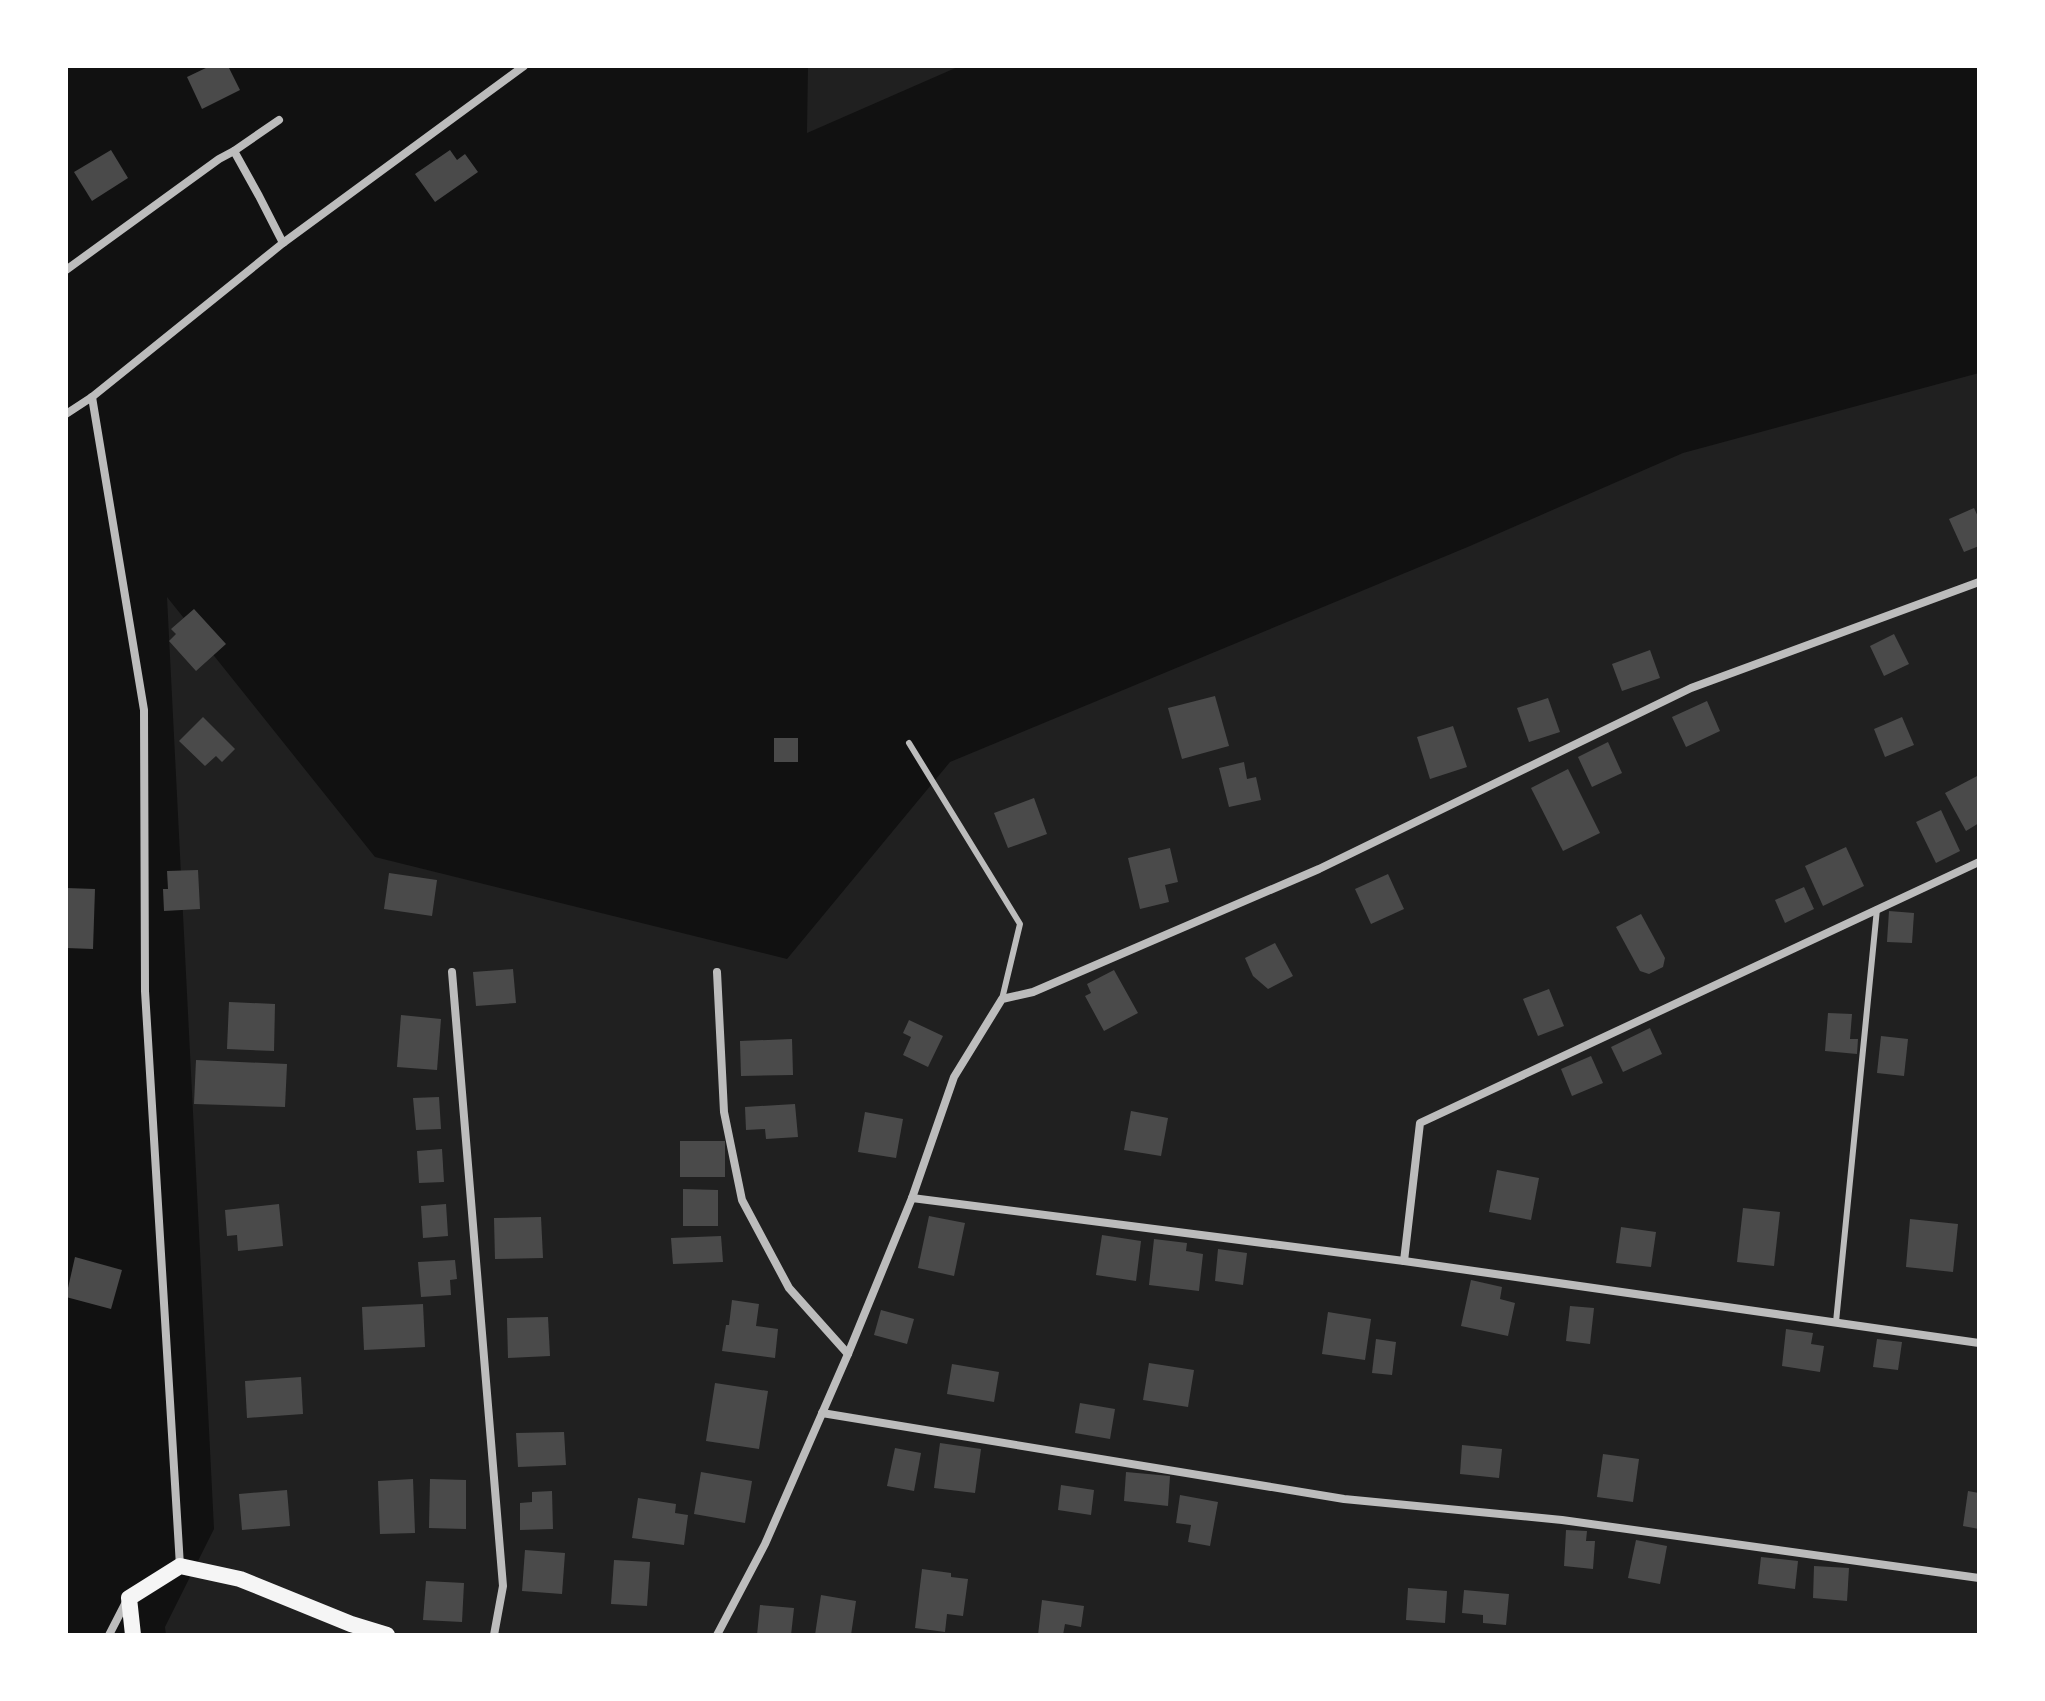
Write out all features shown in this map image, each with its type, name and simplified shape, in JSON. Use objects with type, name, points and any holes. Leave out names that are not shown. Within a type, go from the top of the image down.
[{"type":"main road","points":[[133,1635],[129,1598],[180,1566],[240,1579],[351,1624],[387,1635]]},
{"type":"street","points":[[66,414],[92,397],[283,243],[524,66]]},
{"type":"street","points":[[66,270],[219,159],[279,120]]},
{"type":"street","points":[[234,151],[283,243]]},
{"type":"street","points":[[92,397],[144,710],[145,991],[180,1566]]},
{"type":"street","points":[[717,1635],[765,1544],[848,1354],[912,1198],[954,1077],[1002,999],[1033,992],[1319,869],[1691,688],[1979,582]]},
{"type":"street","points":[[1404,1261],[1420,1123],[1979,862]]},
{"type":"street","points":[[452,972],[503,1586],[494,1635]]},
{"type":"street","points":[[717,972],[724,1112],[742,1200],[789,1288],[848,1354]]},
{"type":"street","points":[[912,1198],[1404,1261],[1979,1343]]},
{"type":"street","points":[[822,1413],[1344,1499],[1562,1520],[1979,1578]]},
{"type":"street","points":[[109,1635],[129,1598]]},
{"type":"lane","points":[[909,743],[1020,924],[1002,999]]},
{"type":"lane","points":[[1836,1322],[1877,909]]},
{"type":"shaded area","points":[[808,66],[960,66],[807,133]]},
{"type":"shaded area","points":[[1979,373],[1979,1635],[166,1635],[165,1627],[214,1529],[167,597],[375,857],[787,959],[950,762],[1470,546],[1683,453]]},
{"type":"building","points":[[210,66],[228,66],[240,90],[202,109],[187,77]]},
{"type":"building","points":[[111,150],[128,178],[92,201],[74,172]]},
{"type":"building","points":[[450,150],[457,160],[465,154],[478,172],[435,202],[415,174]]},
{"type":"building","points":[[1974,508],[1979,519],[1979,546],[1964,552],[1949,519]]},
{"type":"building","points":[[194,609],[226,644],[196,671],[169,641],[176,634],[171,629]]},
{"type":"building","points":[[1894,634],[1909,664],[1884,676],[1870,646]]},
{"type":"building","points":[[1650,650],[1660,678],[1622,691],[1612,664]]},
{"type":"building","points":[[1215,696],[1229,746],[1182,759],[1168,708]]},
{"type":"building","points":[[1548,698],[1560,732],[1529,742],[1517,708]]},
{"type":"building","points":[[1707,701],[1720,731],[1686,747],[1672,717]]},
{"type":"building","points":[[203,717],[235,749],[222,762],[216,756],[205,766],[179,741]]},
{"type":"building","points":[[1902,717],[1914,745],[1885,757],[1874,729]]},
{"type":"building","points":[[1453,726],[1467,767],[1430,779],[1417,737]]},
{"type":"building","points":[[774,738],[798,738],[798,762],[774,762]]},
{"type":"building","points":[[1608,742],[1622,773],[1592,787],[1578,757]]},
{"type":"building","points":[[1244,762],[1247,779],[1256,777],[1261,800],[1229,807],[1219,768]]},
{"type":"building","points":[[1568,769],[1600,833],[1563,851],[1531,788]]},
{"type":"building","points":[[1979,775],[1979,823],[1966,831],[1945,793]]},
{"type":"building","points":[[1034,798],[1047,834],[1008,848],[994,813]]},
{"type":"building","points":[[1941,810],[1960,851],[1936,863],[1916,822]]},
{"type":"building","points":[[1846,847],[1864,886],[1823,906],[1805,866]]},
{"type":"building","points":[[1170,848],[1178,882],[1165,885],[1169,902],[1140,909],[1128,858]]},
{"type":"building","points":[[198,870],[200,909],[164,911],[163,889],[168,889],[167,871]]},
{"type":"building","points":[[389,873],[437,880],[432,916],[384,909]]},
{"type":"building","points":[[1388,874],[1404,909],[1371,924],[1355,889]]},
{"type":"building","points":[[1804,887],[1814,909],[1785,923],[1775,900]]},
{"type":"building","points":[[66,888],[95,889],[93,949],[66,948]]},
{"type":"building","points":[[1889,911],[1914,913],[1912,943],[1887,942]]},
{"type":"building","points":[[1641,914],[1665,958],[1663,967],[1649,974],[1640,971],[1616,927]]},
{"type":"building","points":[[1275,943],[1293,976],[1268,989],[1253,976],[1245,958]]},
{"type":"building","points":[[513,969],[516,1003],[476,1006],[473,972]]},
{"type":"building","points":[[1114,970],[1138,1013],[1104,1031],[1085,996],[1091,993],[1087,984]]},
{"type":"building","points":[[1549,989],[1564,1026],[1538,1036],[1523,999]]},
{"type":"building","points":[[229,1002],[275,1004],[274,1051],[227,1049]]},
{"type":"building","points":[[1828,1013],[1852,1014],[1850,1039],[1858,1039],[1857,1054],[1825,1051]]},
{"type":"building","points":[[401,1015],[441,1019],[437,1070],[397,1067]]},
{"type":"building","points":[[909,1020],[943,1036],[928,1067],[903,1055],[911,1037],[903,1033]]},
{"type":"building","points":[[1650,1028],[1662,1054],[1623,1072],[1611,1047]]},
{"type":"building","points":[[1881,1036],[1908,1039],[1904,1076],[1877,1073]]},
{"type":"building","points":[[792,1039],[793,1075],[741,1076],[740,1041]]},
{"type":"building","points":[[1591,1056],[1603,1083],[1572,1096],[1561,1069]]},
{"type":"building","points":[[196,1060],[287,1064],[285,1107],[194,1104]]},
{"type":"building","points":[[439,1097],[441,1129],[416,1130],[413,1098]]},
{"type":"building","points":[[795,1104],[798,1137],[766,1139],[765,1129],[746,1130],[745,1107]]},
{"type":"building","points":[[1131,1111],[1168,1118],[1161,1156],[1124,1150]]},
{"type":"building","points":[[865,1112],[903,1119],[896,1158],[858,1152]]},
{"type":"building","points":[[680,1141],[725,1141],[725,1177],[680,1177]]},
{"type":"building","points":[[442,1149],[444,1182],[419,1183],[417,1151]]},
{"type":"building","points":[[1497,1170],[1539,1178],[1531,1220],[1489,1212]]},
{"type":"building","points":[[683,1189],[718,1190],[718,1226],[683,1226]]},
{"type":"building","points":[[279,1204],[283,1246],[238,1251],[237,1235],[227,1236],[225,1210]]},
{"type":"building","points":[[446,1204],[448,1236],[423,1238],[421,1206]]},
{"type":"building","points":[[1743,1208],[1780,1212],[1774,1266],[1737,1262]]},
{"type":"building","points":[[929,1216],[965,1223],[954,1276],[918,1268]]},
{"type":"building","points":[[541,1217],[543,1258],[495,1259],[494,1218]]},
{"type":"building","points":[[1910,1219],[1958,1224],[1953,1272],[1906,1267]]},
{"type":"building","points":[[1621,1227],[1656,1232],[1651,1267],[1616,1263]]},
{"type":"building","points":[[1102,1235],[1141,1241],[1136,1281],[1096,1275]]},
{"type":"building","points":[[721,1236],[723,1262],[673,1264],[671,1238]]},
{"type":"building","points":[[1154,1239],[1187,1243],[1186,1251],[1203,1254],[1199,1291],[1149,1285]]},
{"type":"building","points":[[1218,1249],[1247,1253],[1243,1285],[1215,1281]]},
{"type":"building","points":[[75,1257],[122,1270],[111,1309],[66,1297]]},
{"type":"building","points":[[455,1260],[457,1279],[450,1280],[451,1295],[421,1297],[418,1262]]},
{"type":"building","points":[[1471,1280],[1502,1287],[1500,1299],[1515,1303],[1508,1336],[1461,1326]]},
{"type":"building","points":[[732,1300],[759,1304],[756,1326],[778,1329],[775,1358],[722,1351]]},
{"type":"building","points":[[423,1304],[425,1347],[364,1350],[362,1307]]},
{"type":"building","points":[[1570,1306],[1594,1308],[1590,1344],[1566,1341]]},
{"type":"building","points":[[881,1310],[914,1319],[907,1344],[874,1335]]},
{"type":"building","points":[[1328,1312],[1371,1319],[1365,1360],[1322,1354]]},
{"type":"building","points":[[548,1317],[550,1356],[508,1358],[507,1318]]},
{"type":"building","points":[[1786,1329],[1813,1333],[1811,1344],[1824,1346],[1820,1372],[1782,1366]]},
{"type":"building","points":[[1376,1339],[1396,1342],[1392,1375],[1372,1373]]},
{"type":"building","points":[[1877,1339],[1902,1342],[1898,1370],[1873,1367]]},
{"type":"building","points":[[1149,1363],[1194,1370],[1188,1407],[1143,1400]]},
{"type":"building","points":[[952,1364],[999,1372],[994,1402],[947,1394]]},
{"type":"building","points":[[301,1377],[303,1414],[247,1418],[245,1381]]},
{"type":"building","points":[[715,1383],[768,1391],[759,1449],[706,1441]]},
{"type":"building","points":[[1080,1403],[1115,1409],[1110,1439],[1075,1433]]},
{"type":"building","points":[[564,1432],[566,1465],[518,1467],[516,1433]]},
{"type":"building","points":[[940,1443],[981,1449],[975,1493],[934,1488]]},
{"type":"building","points":[[1462,1445],[1502,1449],[1499,1478],[1460,1474]]},
{"type":"building","points":[[895,1448],[921,1453],[914,1491],[887,1486]]},
{"type":"building","points":[[1603,1454],[1639,1459],[1633,1502],[1597,1497]]},
{"type":"building","points":[[701,1472],[752,1481],[745,1523],[694,1514]]},
{"type":"building","points":[[1126,1472],[1170,1476],[1168,1506],[1124,1501]]},
{"type":"building","points":[[413,1479],[415,1533],[380,1534],[378,1481]]},
{"type":"building","points":[[430,1479],[466,1480],[466,1529],[429,1528]]},
{"type":"building","points":[[1061,1485],[1094,1490],[1091,1515],[1058,1510]]},
{"type":"building","points":[[287,1490],[290,1526],[242,1530],[239,1494]]},
{"type":"building","points":[[552,1491],[553,1529],[520,1530],[520,1503],[532,1502],[532,1492]]},
{"type":"building","points":[[1968,1491],[1979,1493],[1979,1529],[1963,1526]]},
{"type":"building","points":[[1180,1495],[1218,1502],[1210,1546],[1188,1542],[1191,1525],[1176,1523]]},
{"type":"building","points":[[638,1498],[676,1504],[675,1513],[688,1515],[684,1545],[632,1538]]},
{"type":"building","points":[[1566,1530],[1587,1531],[1586,1541],[1595,1541],[1593,1569],[1564,1566]]},
{"type":"building","points":[[1636,1540],[1667,1546],[1660,1584],[1628,1578]]},
{"type":"building","points":[[525,1550],[565,1553],[562,1594],[522,1591]]},
{"type":"building","points":[[1761,1557],[1798,1561],[1795,1589],[1758,1584]]},
{"type":"building","points":[[614,1560],[650,1562],[647,1606],[611,1604]]},
{"type":"building","points":[[1814,1566],[1849,1568],[1847,1601],[1813,1598]]},
{"type":"building","points":[[922,1569],[968,1579],[963,1616],[947,1614],[945,1632],[915,1628]]},
{"type":"building","points":[[426,1581],[464,1583],[462,1622],[423,1620]]},
{"type":"building","points":[[1408,1588],[1447,1591],[1445,1623],[1406,1620]]},
{"type":"building","points":[[1464,1590],[1509,1594],[1506,1625],[1483,1623],[1483,1615],[1462,1613]]},
{"type":"building","points":[[821,1595],[856,1601],[851,1635],[815,1635]]},
{"type":"building","points":[[1042,1600],[1084,1606],[1081,1627],[1065,1624],[1063,1635],[1038,1635]]},
{"type":"building","points":[[760,1605],[794,1608],[791,1635],[757,1635]]}]
